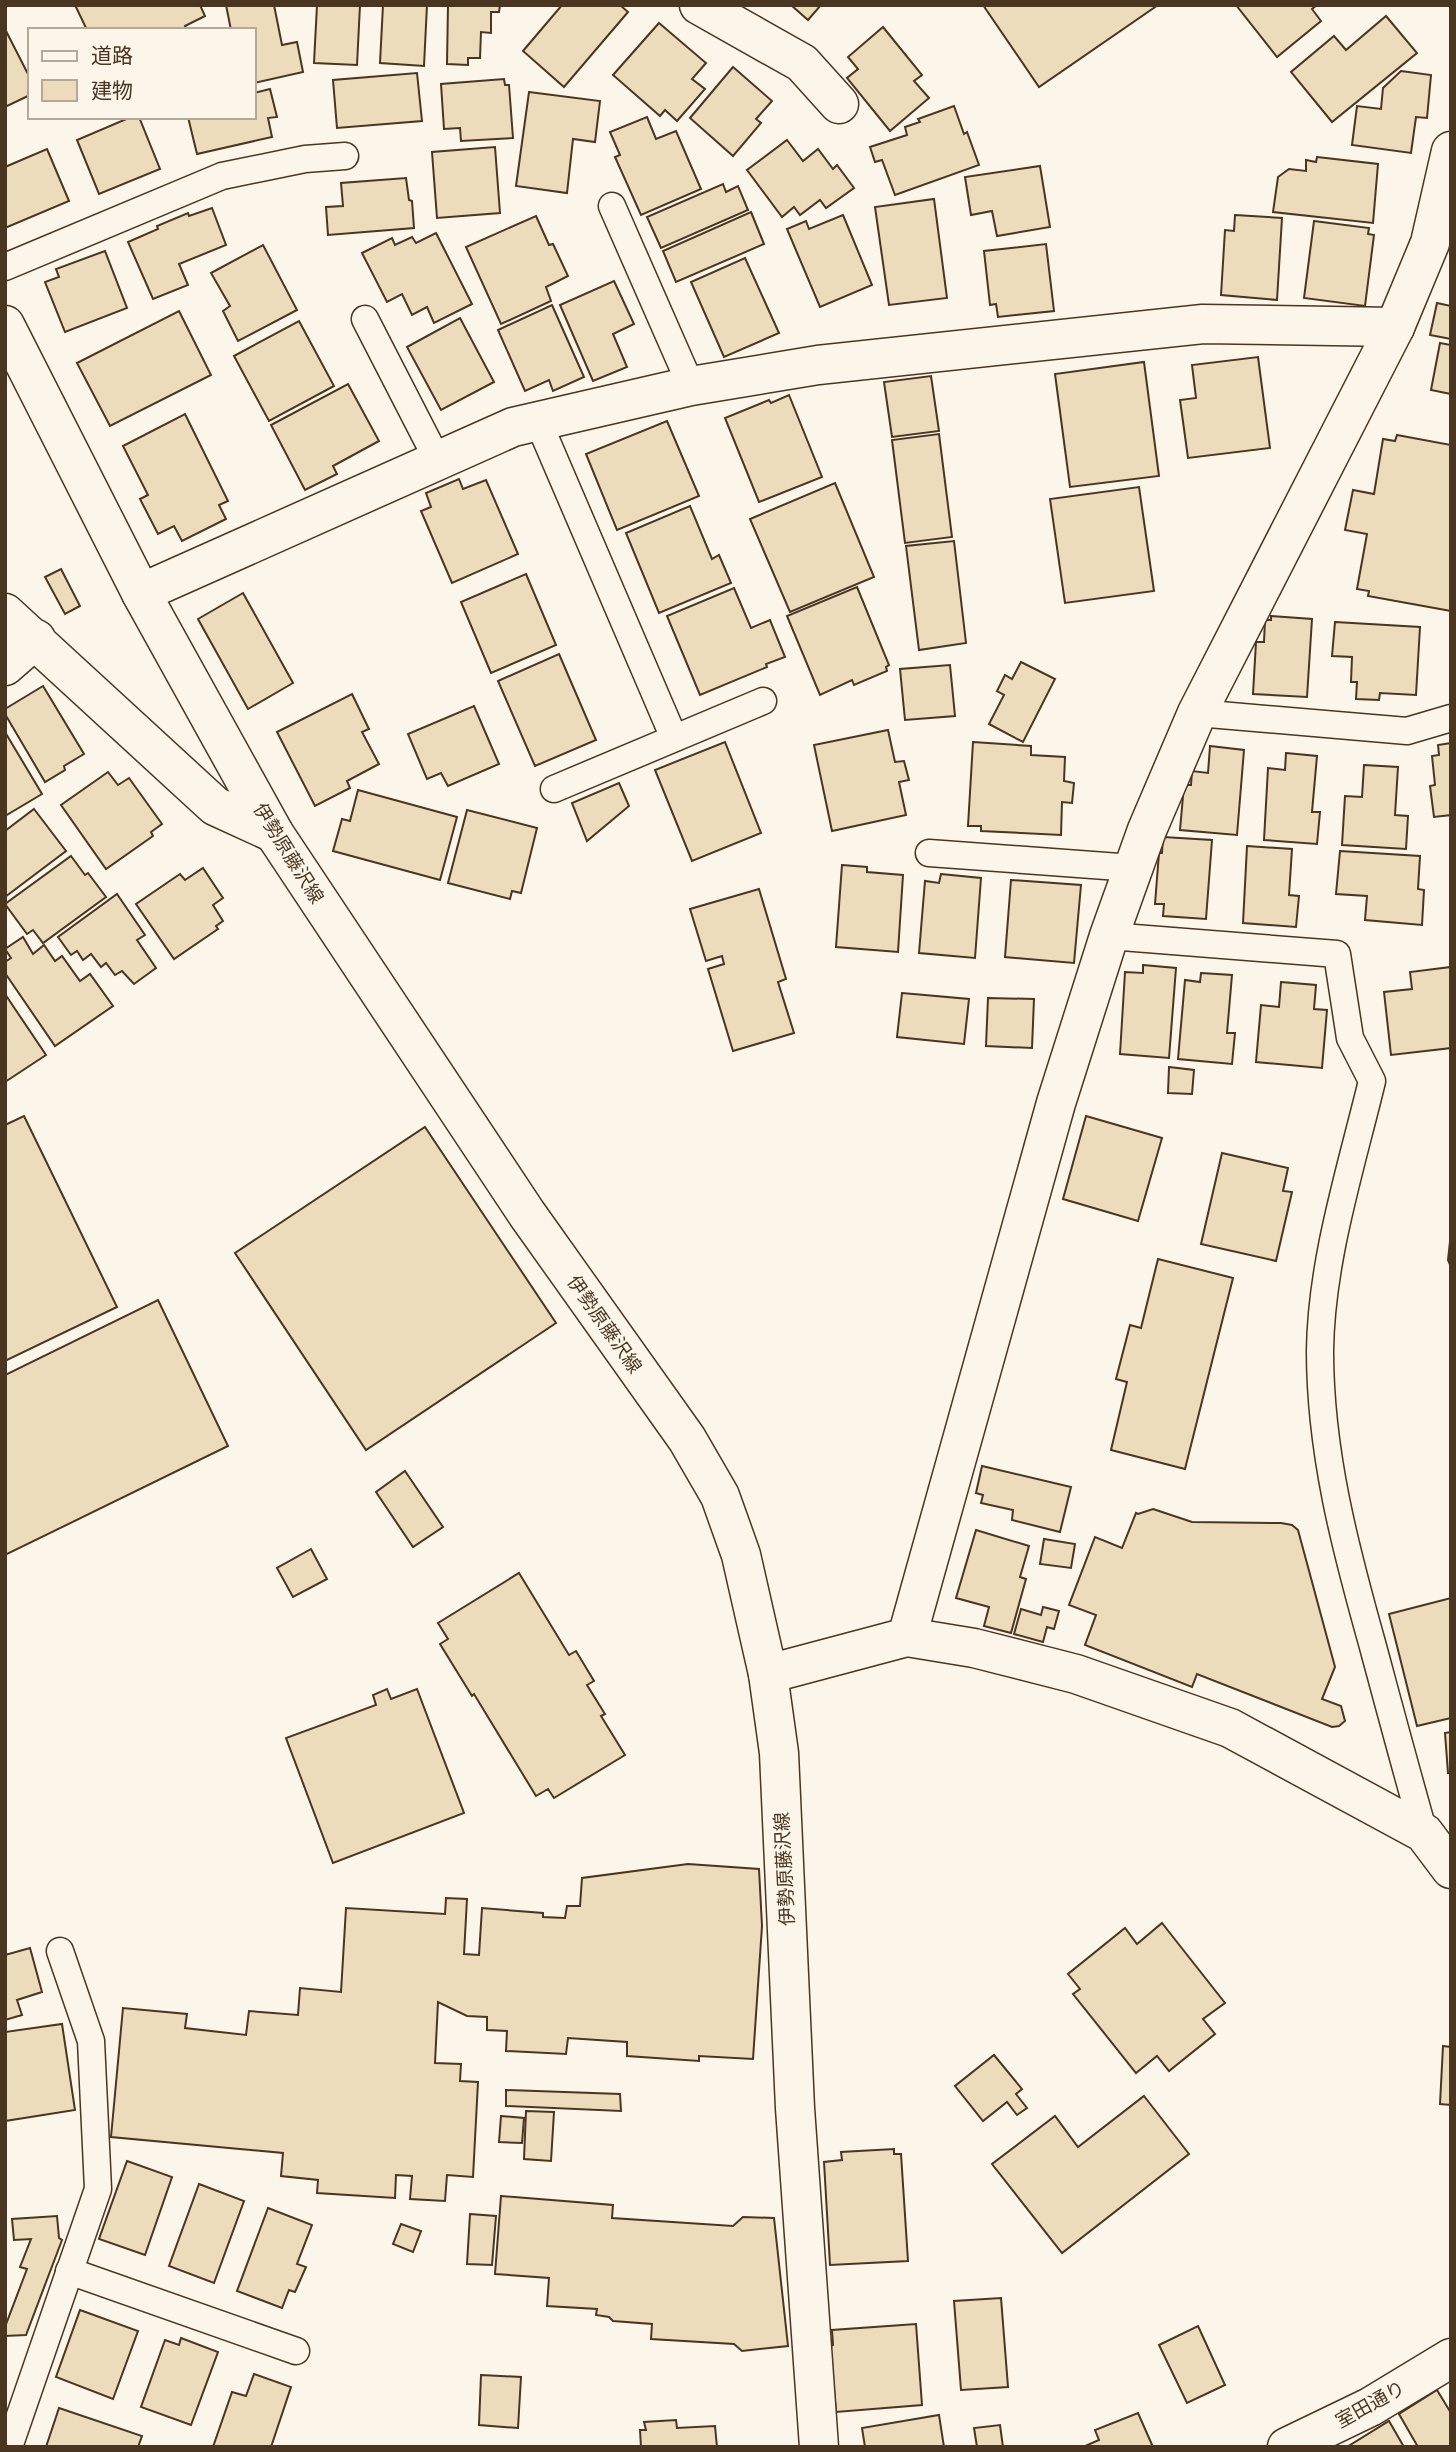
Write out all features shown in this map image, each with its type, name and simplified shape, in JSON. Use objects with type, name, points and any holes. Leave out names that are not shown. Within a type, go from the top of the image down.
[{"type":"street","points":[[699,5],[802,63],[839,104]]},
{"type":"street","points":[[907,1637],[1056,1103],[1133,868],[1197,713],[1395,327],[1430,243],[1451,151]]},
{"type":"street","points":[[141,593],[513,427],[691,386],[818,365],[1203,324],[1395,327]]},
{"type":"street","name":"伊勢原藤沢線","points":[[5,325],[141,593],[274,833],[527,1214],[687,1439],[720,1496],[741,1555],[768,1674],[779,1753],[795,2108],[819,2447]]},
{"type":"street","points":[[5,613],[215,806],[274,833]]},
{"type":"street","points":[[5,666],[36,639]]},
{"type":"street","points":[[768,1674],[907,1637],[974,1648],[1076,1674],[1230,1728],[1424,1833],[1451,1869]]},
{"type":"street","name":"室田通り","points":[[1287,2447],[1370,2407],[1451,2358]]},
{"type":"lane","points":[[5,268],[222,176],[305,159],[345,156]]},
{"type":"lane","points":[[612,206],[691,386]]},
{"type":"lane","points":[[365,319],[438,461]]},
{"type":"lane","points":[[538,421],[674,738]]},
{"type":"lane","points":[[554,789],[763,701]]},
{"type":"lane","points":[[1197,713],[1407,731],[1451,718]]},
{"type":"lane","points":[[929,853],[1133,868]]},
{"type":"lane","points":[[1110,936],[1337,954],[1350,1038],[1372,1081],[1326,1277],[1320,1350],[1323,1424],[1332,1486],[1354,1580],[1424,1833]]},
{"type":"lane","points":[[9,2447],[98,2189],[91,2041],[60,1951]]},
{"type":"lane","points":[[69,2271],[296,2351]]},
{"type":"building","points":[[75,5],[200,5],[205,16],[185,26],[186,28],[86,28]]},
{"type":"building","points":[[226,5],[274,5],[282,45],[297,42],[303,72],[256,83],[256,28],[231,28]]},
{"type":"building","points":[[317,5],[360,5],[357,65],[314,63]]},
{"type":"building","points":[[383,5],[427,5],[424,66],[380,63]]},
{"type":"building","points":[[448,5],[500,5],[499,12],[491,12],[491,33],[481,32],[480,58],[468,58],[468,65],[447,64]]},
{"type":"building","points":[[562,5],[620,5],[628,12],[564,87],[523,51]]},
{"type":"building","points":[[791,5],[821,5],[808,20]]},
{"type":"building","points":[[983,5],[1158,5],[1039,87]]},
{"type":"building","points":[[1236,5],[1317,5],[1312,9],[1321,21],[1277,57]]},
{"type":"building","points":[[1386,16],[1417,53],[1332,122],[1291,72],[1334,36],[1346,50]]},
{"type":"building","points":[[659,23],[706,63],[692,79],[705,89],[677,121],[665,110],[660,116],[613,75]]},
{"type":"building","points":[[883,27],[922,75],[914,81],[929,98],[890,131],[847,78],[858,69],[848,57]]},
{"type":"building","points":[[5,29],[28,74],[28,96],[5,107]]},
{"type":"building","points":[[733,67],[772,101],[756,119],[761,123],[733,156],[690,118]]},
{"type":"building","points":[[1401,71],[1431,75],[1427,118],[1416,117],[1411,153],[1352,145],[1357,106],[1381,109],[1383,88]]},
{"type":"building","points":[[417,73],[422,121],[337,128],[333,80]]},
{"type":"building","points":[[504,79],[505,85],[509,85],[513,138],[461,141],[460,128],[444,129],[441,84]]},
{"type":"building","points":[[270,89],[277,117],[268,118],[272,137],[197,154],[188,119],[256,119],[256,92]]},
{"type":"building","points":[[529,92],[600,101],[595,142],[573,139],[567,193],[516,186]]},
{"type":"building","points":[[954,106],[979,165],[895,195],[882,160],[875,162],[870,147],[907,135],[905,127],[920,122],[918,119]]},
{"type":"building","points":[[647,117],[656,139],[676,131],[701,189],[641,215],[615,157],[620,155],[610,132]]},
{"type":"building","points":[[126,119],[140,119],[160,169],[99,194],[77,140]]},
{"type":"building","points":[[787,140],[803,161],[818,149],[833,169],[837,165],[854,188],[826,208],[820,200],[800,215],[794,207],[782,217],[747,170]]},
{"type":"building","points":[[495,147],[500,213],[437,218],[432,152]]},
{"type":"building","points":[[47,149],[69,201],[5,228],[5,167]]},
{"type":"building","points":[[1317,157],[1378,164],[1373,223],[1273,212],[1278,177],[1289,169],[1306,171],[1306,160],[1316,162]]},
{"type":"building","points":[[1040,166],[1050,227],[997,236],[992,211],[971,215],[965,177]]},
{"type":"building","points":[[406,178],[409,200],[412,201],[414,228],[328,235],[326,207],[343,206],[341,183]]},
{"type":"building","points":[[723,184],[726,192],[738,186],[748,210],[661,248],[647,217]]},
{"type":"building","points":[[934,199],[947,298],[889,305],[875,207]]},
{"type":"building","points":[[212,208],[226,245],[179,264],[188,285],[153,299],[128,242],[188,213],[189,216]]},
{"type":"building","points":[[751,212],[764,244],[676,282],[663,251]]},
{"type":"building","points":[[843,215],[872,285],[820,307],[787,229],[806,221],[809,229]]},
{"type":"building","points":[[1235,215],[1282,218],[1277,300],[1221,295],[1225,230],[1234,231]]},
{"type":"building","points":[[536,216],[549,245],[553,244],[568,276],[546,287],[551,301],[501,324],[466,247]]},
{"type":"building","points":[[1314,221],[1369,228],[1368,234],[1374,235],[1365,306],[1304,298]]},
{"type":"building","points":[[436,233],[472,304],[434,323],[427,307],[412,315],[402,294],[387,302],[362,253],[392,238],[395,245],[412,237],[416,243]]},
{"type":"building","points":[[1046,244],[1054,311],[998,317],[996,304],[990,305],[984,251]]},
{"type":"building","points":[[263,245],[297,310],[238,341],[223,311],[230,306],[211,273]]},
{"type":"building","points":[[105,251],[127,308],[65,332],[45,282],[59,277],[56,269]]},
{"type":"building","points":[[745,258],[779,333],[724,357],[691,282]]},
{"type":"building","points":[[614,281],[634,324],[613,334],[627,367],[593,381],[560,305]]},
{"type":"building","points":[[1437,303],[1451,306],[1451,339],[1430,335]]},
{"type":"building","points":[[552,305],[584,377],[553,391],[549,380],[525,391],[498,330]]},
{"type":"building","points":[[179,311],[211,375],[110,426],[77,363]]},
{"type":"building","points":[[460,318],[494,382],[441,410],[407,347]]},
{"type":"building","points":[[299,321],[334,386],[269,421],[234,356]]},
{"type":"building","points":[[1440,343],[1451,345],[1451,394],[1431,390]]},
{"type":"building","points":[[1258,357],[1270,448],[1188,458],[1180,400],[1196,398],[1192,365]]},
{"type":"building","points":[[1144,362],[1159,476],[1070,487],[1055,374]]},
{"type":"building","points":[[931,376],[939,431],[892,437],[884,382]]},
{"type":"building","points":[[348,384],[379,441],[333,466],[337,474],[305,490],[271,425]]},
{"type":"building","points":[[789,395],[822,477],[759,502],[725,418]]},
{"type":"building","points":[[185,414],[228,501],[219,505],[226,519],[182,541],[174,526],[158,534],[140,499],[148,495],[123,446]]},
{"type":"building","points":[[667,421],[699,496],[617,530],[586,454]]},
{"type":"building","points":[[939,434],[952,537],[905,543],[892,440]]},
{"type":"building","points":[[1397,435],[1451,445],[1451,611],[1368,596],[1369,591],[1357,589],[1367,534],[1345,530],[1353,490],[1374,494],[1383,439],[1395,441]]},
{"type":"building","points":[[459,479],[463,489],[486,480],[518,554],[452,583],[421,511],[431,507],[426,493]]},
{"type":"building","points":[[835,483],[874,577],[790,612],[750,519]]},
{"type":"building","points":[[1139,487],[1154,591],[1065,603],[1050,499]]},
{"type":"building","points":[[690,506],[712,559],[719,555],[731,583],[659,613],[626,533]]},
{"type":"building","points":[[954,541],[966,643],[919,650],[906,546]]},
{"type":"building","points":[[61,569],[80,606],[65,614],[45,577]]},
{"type":"building","points":[[526,574],[556,645],[491,673],[461,602]]},
{"type":"building","points":[[857,587],[889,665],[886,667],[887,671],[854,685],[852,680],[820,695],[787,616]]},
{"type":"building","points":[[734,588],[751,628],[770,620],[785,657],[700,695],[667,616]]},
{"type":"building","points":[[243,593],[293,683],[248,709],[198,619]]},
{"type":"building","points":[[1271,616],[1312,619],[1307,697],[1253,694],[1256,642],[1264,642],[1265,620],[1271,620]]},
{"type":"building","points":[[1335,622],[1420,627],[1416,695],[1380,693],[1379,700],[1356,699],[1357,682],[1351,682],[1352,657],[1332,656]]},
{"type":"building","points":[[559,654],[596,740],[535,766],[498,681]]},
{"type":"building","points":[[1021,662],[1055,679],[1023,742],[989,724],[1004,695],[997,691],[1005,675],[1012,679]]},
{"type":"building","points":[[950,665],[955,716],[905,720],[900,669]]},
{"type":"building","points":[[43,686],[84,754],[45,782],[5,714],[5,709]]},
{"type":"building","points":[[352,694],[369,729],[362,732],[379,764],[347,781],[350,788],[315,806],[277,732]]},
{"type":"building","points":[[474,706],[499,764],[448,786],[441,773],[427,779],[408,734]]},
{"type":"building","points":[[888,730],[895,762],[904,761],[909,780],[899,782],[906,815],[832,831],[814,745]]},
{"type":"building","points":[[5,732],[42,794],[5,816]]},
{"type":"building","points":[[725,742],[761,833],[692,861],[655,770]]},
{"type":"building","points":[[973,742],[1031,746],[1031,755],[1065,757],[1064,781],[1074,783],[1072,803],[1062,802],[1061,835],[981,831],[981,826],[968,826]]},
{"type":"building","points":[[1451,743],[1451,815],[1434,817],[1430,786],[1435,785],[1432,756],[1439,755],[1438,745]]},
{"type":"building","points":[[1210,746],[1244,750],[1237,835],[1180,830],[1184,785],[1191,785],[1192,771],[1208,773]]},
{"type":"building","points":[[1286,753],[1317,756],[1312,812],[1320,812],[1317,844],[1264,840],[1268,768],[1285,770]]},
{"type":"building","points":[[1364,765],[1398,767],[1395,815],[1408,816],[1406,849],[1342,845],[1345,796],[1362,797]]},
{"type":"building","points":[[108,772],[118,785],[129,778],[162,824],[151,832],[153,836],[106,869],[61,805]]},
{"type":"building","points":[[619,783],[629,806],[587,841],[572,803]]},
{"type":"building","points":[[358,790],[457,817],[440,880],[333,851],[342,819],[350,821]]},
{"type":"building","points":[[34,809],[66,851],[5,897],[5,831]]},
{"type":"building","points":[[467,810],[537,828],[521,893],[512,891],[510,899],[448,883]]},
{"type":"building","points":[[1163,837],[1212,840],[1206,919],[1163,916],[1164,904],[1155,904]]},
{"type":"building","points":[[1247,846],[1292,849],[1289,895],[1299,896],[1296,927],[1243,923]]},
{"type":"building","points":[[1340,851],[1420,856],[1418,889],[1424,890],[1422,925],[1365,920],[1367,896],[1336,894]]},
{"type":"building","points":[[71,856],[106,897],[43,943],[33,930],[27,934],[5,904]]},
{"type":"building","points":[[842,865],[867,867],[867,872],[903,875],[898,952],[836,947]]},
{"type":"building","points":[[203,868],[223,898],[213,905],[223,921],[216,926],[218,929],[174,959],[136,904],[180,874],[185,880]]},
{"type":"building","points":[[941,874],[981,878],[975,958],[919,953],[925,881],[939,883]]},
{"type":"building","points":[[1011,880],[1081,885],[1074,963],[1005,957]]},
{"type":"building","points":[[759,889],[786,979],[778,982],[794,1033],[733,1051],[708,969],[724,964],[722,956],[706,961],[690,909]]},
{"type":"building","points":[[117,894],[145,935],[137,940],[156,968],[134,984],[122,971],[115,975],[106,963],[101,967],[91,954],[83,960],[77,951],[71,955],[58,937]]},
{"type":"building","points":[[23,937],[33,954],[44,945],[55,961],[62,956],[80,981],[90,974],[113,1006],[55,1046],[5,973],[5,962],[11,958],[5,949]]},
{"type":"building","points":[[1143,965],[1176,968],[1169,1058],[1120,1054],[1125,972],[1143,973]]},
{"type":"building","points":[[1451,967],[1451,1048],[1391,1055],[1384,992],[1412,989],[1410,972]]},
{"type":"building","points":[[1201,973],[1232,975],[1227,1033],[1235,1033],[1232,1064],[1178,1059],[1185,980],[1200,982]]},
{"type":"building","points":[[1281,982],[1316,985],[1314,1009],[1327,1010],[1322,1068],[1256,1062],[1261,1005],[1279,1007]]},
{"type":"building","points":[[902,993],[969,999],[964,1044],[897,1037]]},
{"type":"building","points":[[5,994],[46,1055],[5,1082]]},
{"type":"building","points":[[988,998],[1034,999],[1032,1048],[986,1046]]},
{"type":"building","points":[[1169,1067],[1194,1070],[1192,1094],[1168,1093]]},
{"type":"building","points":[[24,1116],[117,1307],[5,1361],[5,1125]]},
{"type":"building","points":[[1086,1116],[1162,1138],[1138,1221],[1063,1199]]},
{"type":"building","points":[[425,1127],[556,1323],[366,1450],[235,1253]]},
{"type":"building","points":[[1222,1153],[1288,1168],[1283,1191],[1292,1192],[1276,1261],[1201,1244]]},
{"type":"building","points":[[1451,1232],[1451,1267],[1448,1260]]},
{"type":"building","points":[[1158,1259],[1233,1278],[1185,1469],[1111,1450],[1127,1382],[1116,1379],[1130,1325],[1141,1328]]},
{"type":"building","points":[[158,1300],[228,1446],[5,1555],[5,1375]]},
{"type":"building","points":[[982,1466],[1071,1487],[1060,1532],[1012,1520],[1013,1510],[981,1503],[983,1495],[976,1493]]},
{"type":"building","points":[[405,1471],[443,1527],[413,1547],[376,1492]]},
{"type":"building","points":[[1153,1509],[1192,1522],[1281,1523],[1292,1525],[1298,1530],[1335,1667],[1322,1699],[1341,1706],[1345,1721],[1332,1727],[1197,1674],[1192,1687],[1085,1645],[1096,1615],[1069,1605],[1095,1537],[1122,1548],[1136,1513]]},
{"type":"building","points":[[976,1530],[1029,1546],[1020,1577],[1026,1579],[1011,1633],[984,1626],[989,1607],[956,1598]]},
{"type":"building","points":[[1044,1539],[1075,1544],[1071,1568],[1040,1564]]},
{"type":"building","points":[[311,1549],[327,1579],[293,1597],[277,1568]]},
{"type":"building","points":[[519,1573],[569,1655],[576,1651],[594,1681],[587,1685],[605,1714],[601,1716],[625,1755],[554,1798],[548,1789],[536,1796],[440,1644],[448,1639],[438,1623]]},
{"type":"building","points":[[1451,1598],[1451,1718],[1417,1726],[1389,1614]]},
{"type":"building","points":[[1043,1607],[1059,1611],[1054,1629],[1047,1627],[1043,1642],[1014,1634],[1021,1609],[1041,1615]]},
{"type":"building","points":[[387,1689],[391,1699],[417,1689],[464,1813],[333,1863],[286,1738],[376,1705],[373,1695]]},
{"type":"building","points":[[1451,1732],[1451,1773],[1448,1773],[1445,1733]]},
{"type":"building","points":[[688,1864],[759,1869],[762,1926],[753,2059],[699,2056],[699,2061],[627,2056],[627,2042],[568,2038],[566,2054],[506,2051],[507,2031],[487,2030],[487,2017],[467,2016],[438,2002],[435,2063],[461,2064],[460,2081],[478,2082],[473,2177],[447,2175],[445,2201],[410,2199],[412,2176],[396,2175],[395,2198],[317,2193],[318,2180],[281,2176],[283,2153],[111,2137],[123,2008],[187,2014],[185,2028],[246,2035],[249,2011],[298,2015],[300,1988],[341,1992],[346,1908],[445,1914],[446,1898],[467,1899],[464,1954],[479,1955],[482,1908],[543,1913],[543,1917],[565,1918],[567,1906],[580,1906],[582,1878]]},
{"type":"building","points":[[1162,1923],[1225,2003],[1203,2019],[1215,2034],[1169,2071],[1157,2056],[1136,2073],[1073,1994],[1080,1989],[1068,1974],[1125,1928],[1137,1944]]},
{"type":"building","points":[[30,1948],[42,1992],[17,2000],[22,2015],[5,2020],[5,1955]]},
{"type":"building","points":[[62,2024],[75,2110],[5,2121],[5,2032]]},
{"type":"building","points":[[1443,2046],[1451,2047],[1451,2105],[1440,2104]]},
{"type":"building","points":[[994,2055],[1022,2089],[1016,2094],[1027,2108],[1017,2115],[1007,2102],[983,2121],[955,2086]]},
{"type":"building","points":[[506,2090],[620,2094],[621,2111],[506,2106]]},
{"type":"building","points":[[1144,2096],[1189,2154],[1062,2253],[992,2164],[1055,2116],[1078,2147]]},
{"type":"building","points":[[526,2111],[554,2112],[551,2161],[524,2159]]},
{"type":"building","points":[[501,2116],[524,2118],[522,2143],[499,2142]]},
{"type":"building","points":[[894,2149],[894,2154],[901,2154],[908,2261],[830,2265],[824,2162],[842,2160],[841,2152]]},
{"type":"building","points":[[127,2161],[172,2177],[145,2255],[99,2239]]},
{"type":"building","points":[[199,2184],[244,2201],[214,2283],[169,2266]]},
{"type":"building","points":[[501,2196],[613,2205],[612,2218],[733,2226],[743,2217],[774,2218],[788,2346],[742,2351],[734,2344],[651,2339],[652,2324],[613,2321],[609,2317],[596,2315],[597,2309],[547,2306],[549,2278],[495,2274]]},
{"type":"building","points":[[268,2208],[312,2225],[297,2264],[306,2267],[295,2292],[289,2290],[282,2308],[237,2291]]},
{"type":"building","points":[[470,2214],[496,2216],[492,2265],[467,2264]]},
{"type":"building","points":[[57,2216],[59,2238],[62,2240],[26,2335],[5,2336],[5,2327],[27,2269],[20,2267],[31,2239],[14,2240],[12,2219]]},
{"type":"building","points":[[401,2224],[421,2231],[413,2252],[393,2244]]},
{"type":"building","points":[[1001,2298],[1008,2387],[961,2390],[954,2301]]},
{"type":"building","points":[[80,2310],[138,2331],[113,2399],[56,2377]]},
{"type":"building","points":[[916,2324],[922,2405],[836,2412],[830,2346],[833,2345],[832,2330]]},
{"type":"building","points":[[1198,2326],[1225,2385],[1187,2403],[1159,2345]]},
{"type":"building","points":[[181,2338],[218,2352],[191,2425],[141,2407],[165,2340],[179,2345]]},
{"type":"building","points":[[254,2374],[291,2387],[271,2447],[213,2447],[232,2392],[246,2396]]},
{"type":"building","points":[[481,2375],[521,2377],[518,2428],[479,2425]]},
{"type":"building","points":[[1437,2390],[1451,2413],[1451,2447],[1418,2447],[1399,2414]]},
{"type":"building","points":[[59,2408],[142,2436],[138,2447],[46,2447]]},
{"type":"building","points":[[1138,2413],[1153,2447],[1083,2447],[1099,2440],[1095,2430]]},
{"type":"building","points":[[939,2415],[944,2447],[865,2447],[862,2428]]},
{"type":"building","points":[[676,2420],[677,2428],[715,2426],[717,2447],[641,2447],[640,2430],[646,2430],[644,2422]]},
{"type":"building","points":[[1389,2421],[1404,2447],[1347,2447]]},
{"type":"building","points":[[1000,2425],[1003,2447],[977,2447],[974,2428]]}]
